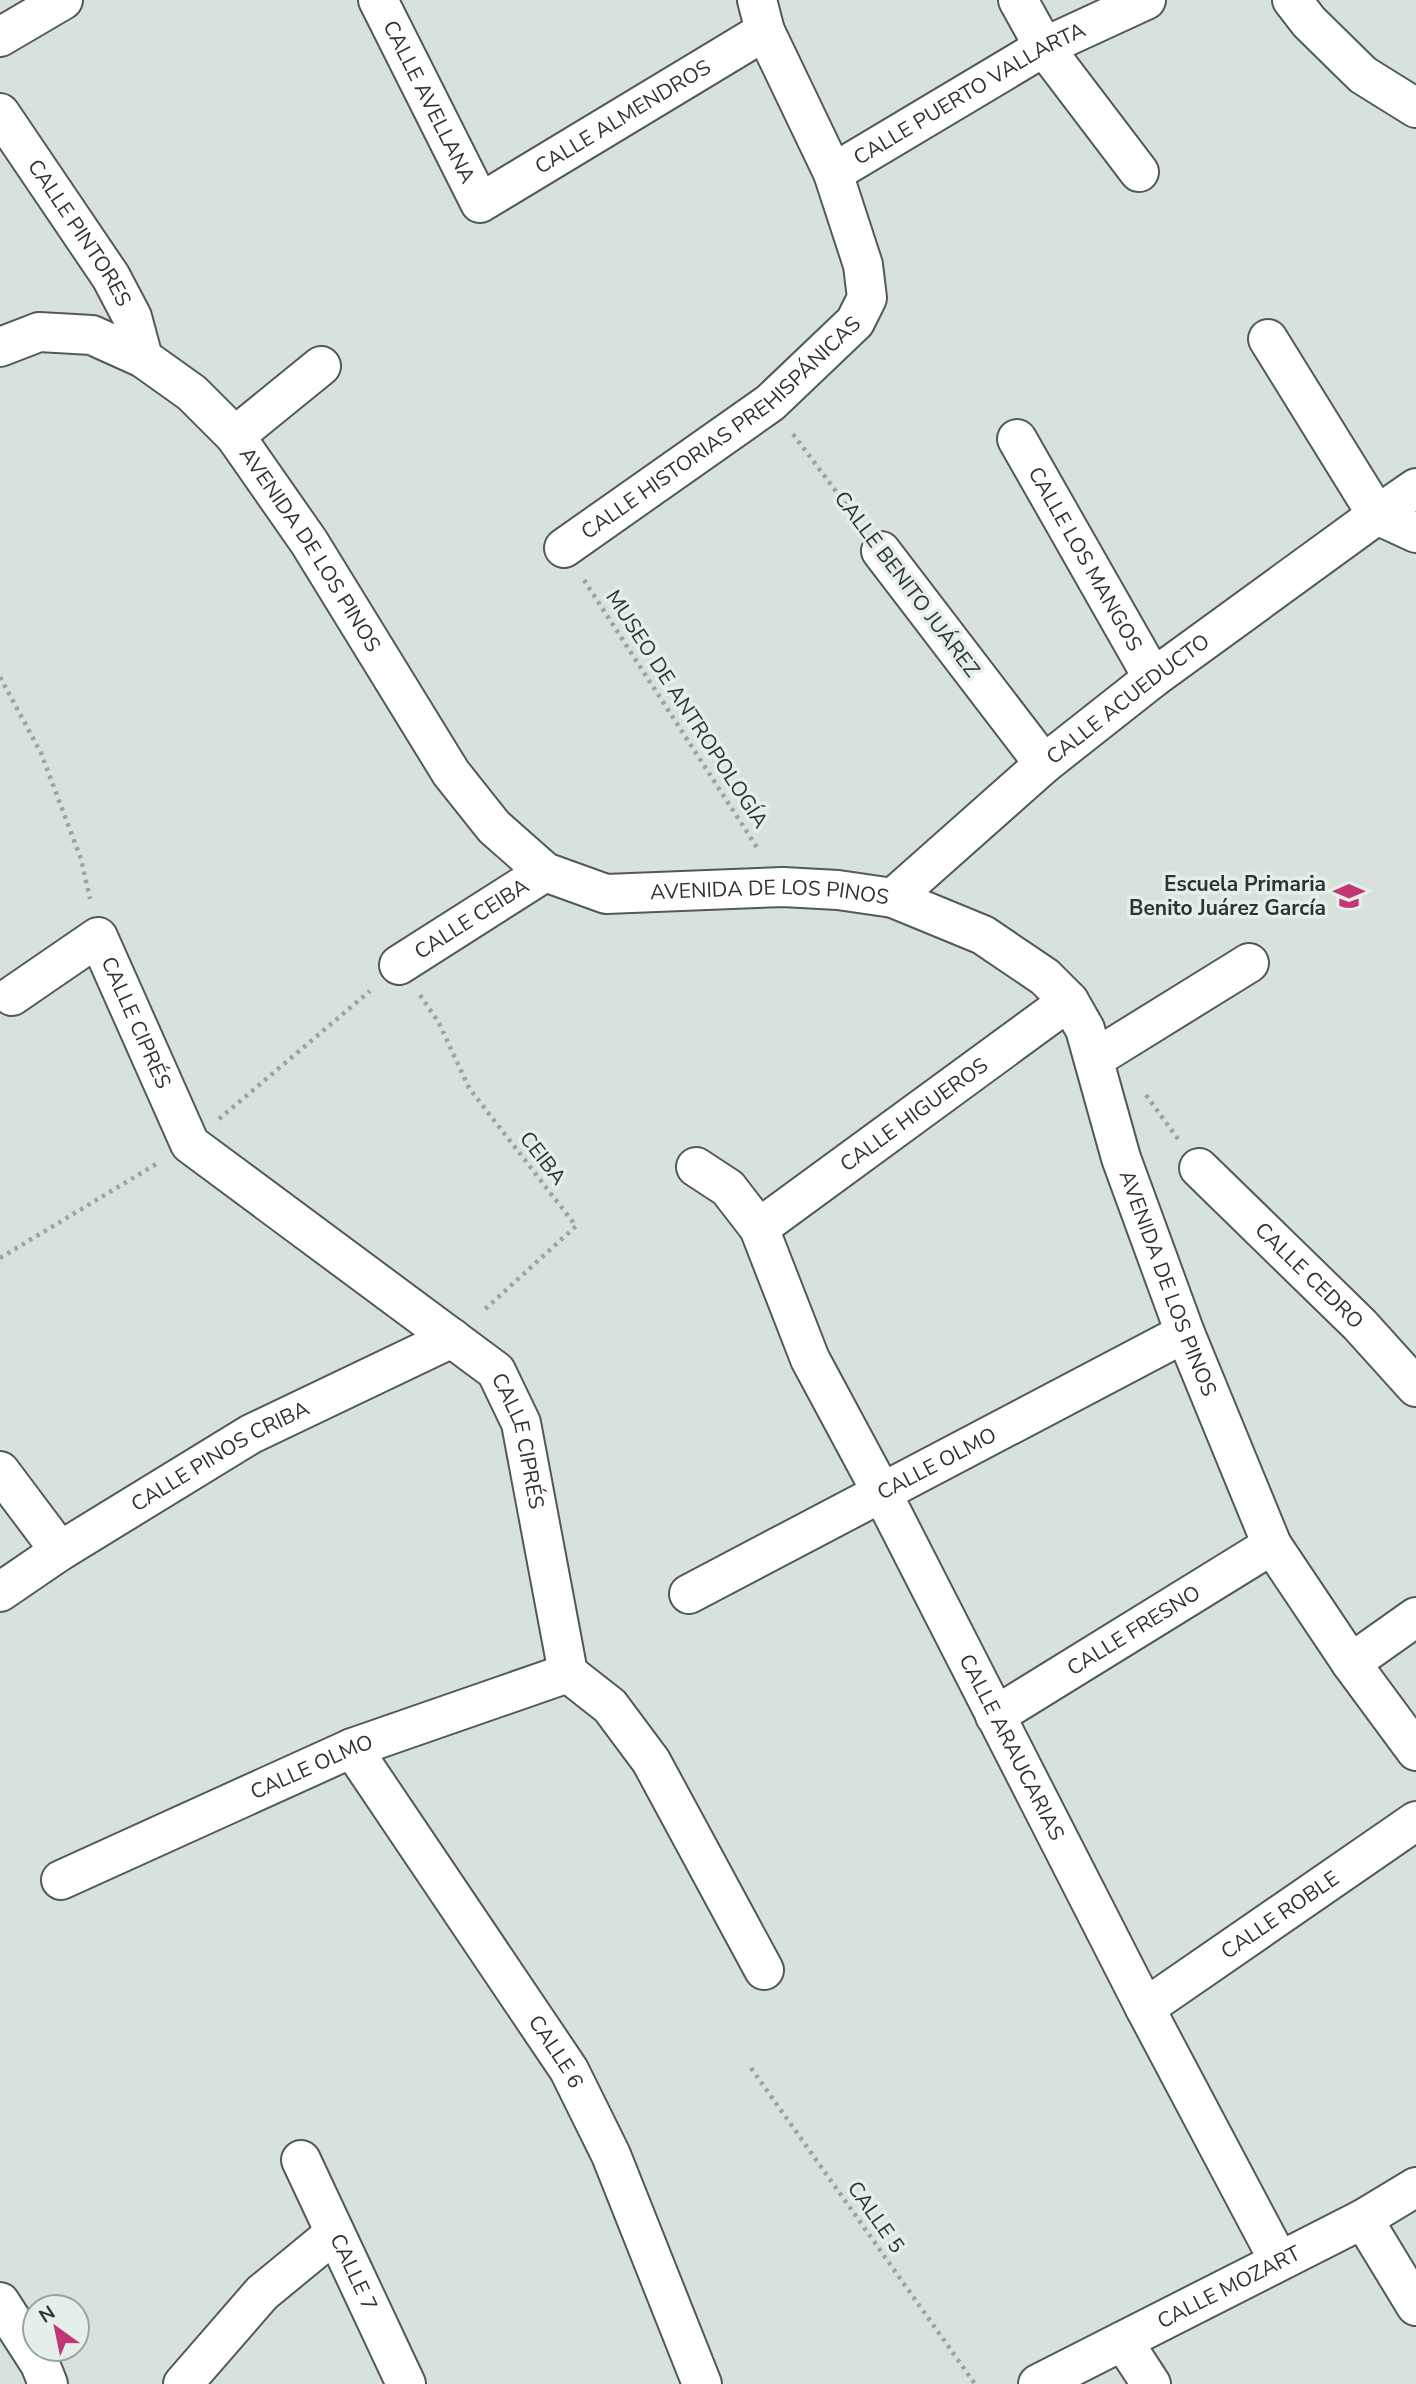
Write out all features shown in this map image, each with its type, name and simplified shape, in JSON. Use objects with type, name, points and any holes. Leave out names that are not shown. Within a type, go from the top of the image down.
[{"type":"street","points":[[0,37],[63,0]]},
{"type":"street","name":"CALLE AVELLANA","points":[[378,0],[480,203]]},
{"type":"street","points":[[1018,0],[1044,47],[1139,173]]},
{"type":"street","name":"CALLE PUERTO VALLARTA","points":[[833,173],[1044,47],[1146,0]]},
{"type":"street","points":[[1292,0],[1309,22],[1363,75],[1416,108]]},
{"type":"street","points":[[761,16],[833,173]]},
{"type":"street","name":"CALLE ALMENDROS","points":[[480,203],[761,16]]},
{"type":"street","name":"CALLE PINTORES","points":[[0,113],[111,277],[132,317],[143,358]]},
{"type":"street","name":"CALLE HISTORIAS PREHISPÁNICAS","points":[[564,548],[770,403],[855,322],[867,298],[863,265],[833,173]]},
{"type":"street","name":"AVENIDA DE LOS PINOS","points":[[0,348],[39,332],[92,335],[143,358],[192,393],[235,436],[309,542],[451,773],[494,827],[545,872],[606,894],[783,887],[838,890],[893,898],[983,935],[1045,977],[1069,1001],[1085,1029],[1121,1158],[1185,1333],[1272,1545],[1351,1663],[1416,1751]]},
{"type":"street","points":[[1268,339],[1377,515],[1416,533]]},
{"type":"street","points":[[235,436],[321,366]]},
{"type":"street","name":"CALLE LOS MANGOS","points":[[1017,439],[1153,678]]},
{"type":"street","name":"CALLE ACUEDUCTO","points":[[893,898],[1044,764],[1153,678],[1416,488]]},
{"type":"street","name":"CALLE BENITO JUÁREZ","points":[[881,551],[1044,764]]},
{"type":"street","name":"CALLE CEIBA","points":[[399,965],[545,872]]},
{"type":"street","points":[[12,996],[98,937]]},
{"type":"street","name":"CALLE CIPRÉS","points":[[98,937],[190,1144],[496,1371],[521,1423],[568,1673]]},
{"type":"street","points":[[1094,1059],[1250,963]]},
{"type":"street","name":"CALLE HIGUEROS","points":[[759,1228],[1069,1001]]},
{"type":"street","name":"CALLE ARAUCARIAS","points":[[696,1167],[728,1188],[759,1228],[810,1359],[882,1493],[1145,2008],[1279,2261]]},
{"type":"street","name":"CALLE CEDRO","points":[[1199,1168],[1360,1325],[1416,1387]]},
{"type":"street","name":"CALLE OLMO","points":[[689,1594],[1185,1333]]},
{"type":"street","name":"CALLE PINOS CRIBA","points":[[0,1592],[60,1550],[251,1434],[452,1338]]},
{"type":"street","points":[[0,1471],[60,1550]]},
{"type":"street","name":"CALLE FRESNO","points":[[995,1716],[1272,1545]]},
{"type":"street","points":[[1351,1663],[1416,1617]]},
{"type":"street","points":[[568,1673],[610,1706],[651,1761],[764,1970]]},
{"type":"street","name":"CALLE OLMO","points":[[61,1880],[352,1748],[568,1673]]},
{"type":"street","name":"CALLE 6","points":[[352,1748],[569,2070],[611,2155],[702,2384]]},
{"type":"street","name":"CALLE ROBLE","points":[[1145,2008],[1416,1821]]},
{"type":"street","name":"CALLE 7","points":[[301,2160],[406,2384]]},
{"type":"street","name":"CALLE MOZART","points":[[1038,2384],[1363,2219],[1416,2187]]},
{"type":"street","points":[[1363,2219],[1416,2306]]},
{"type":"street","points":[[183,2384],[261,2293],[335,2233]]},
{"type":"street","points":[[0,2302],[40,2364],[48,2384]]},
{"type":"street","points":[[1123,2341],[1151,2384]]},
{"type":"path","name":"CALLE BENITO JUÁREZ","points":[[770,403],[881,551]]},
{"type":"path","name":"MUSEO DE ANTROPOLOGÍA","points":[[564,548],[783,887]]},
{"type":"path","points":[[0,677],[41,753],[81,859],[98,937]]},
{"type":"path","name":"CEIBA","points":[[399,965],[439,1023],[469,1088],[576,1226],[452,1338]]},
{"type":"path","name":"CALLE 5","points":[[751,2068],[975,2384]]},
{"type":"place","name":"Escuela Primaria Benito Juárez García","points":[[1349,896]]}]
